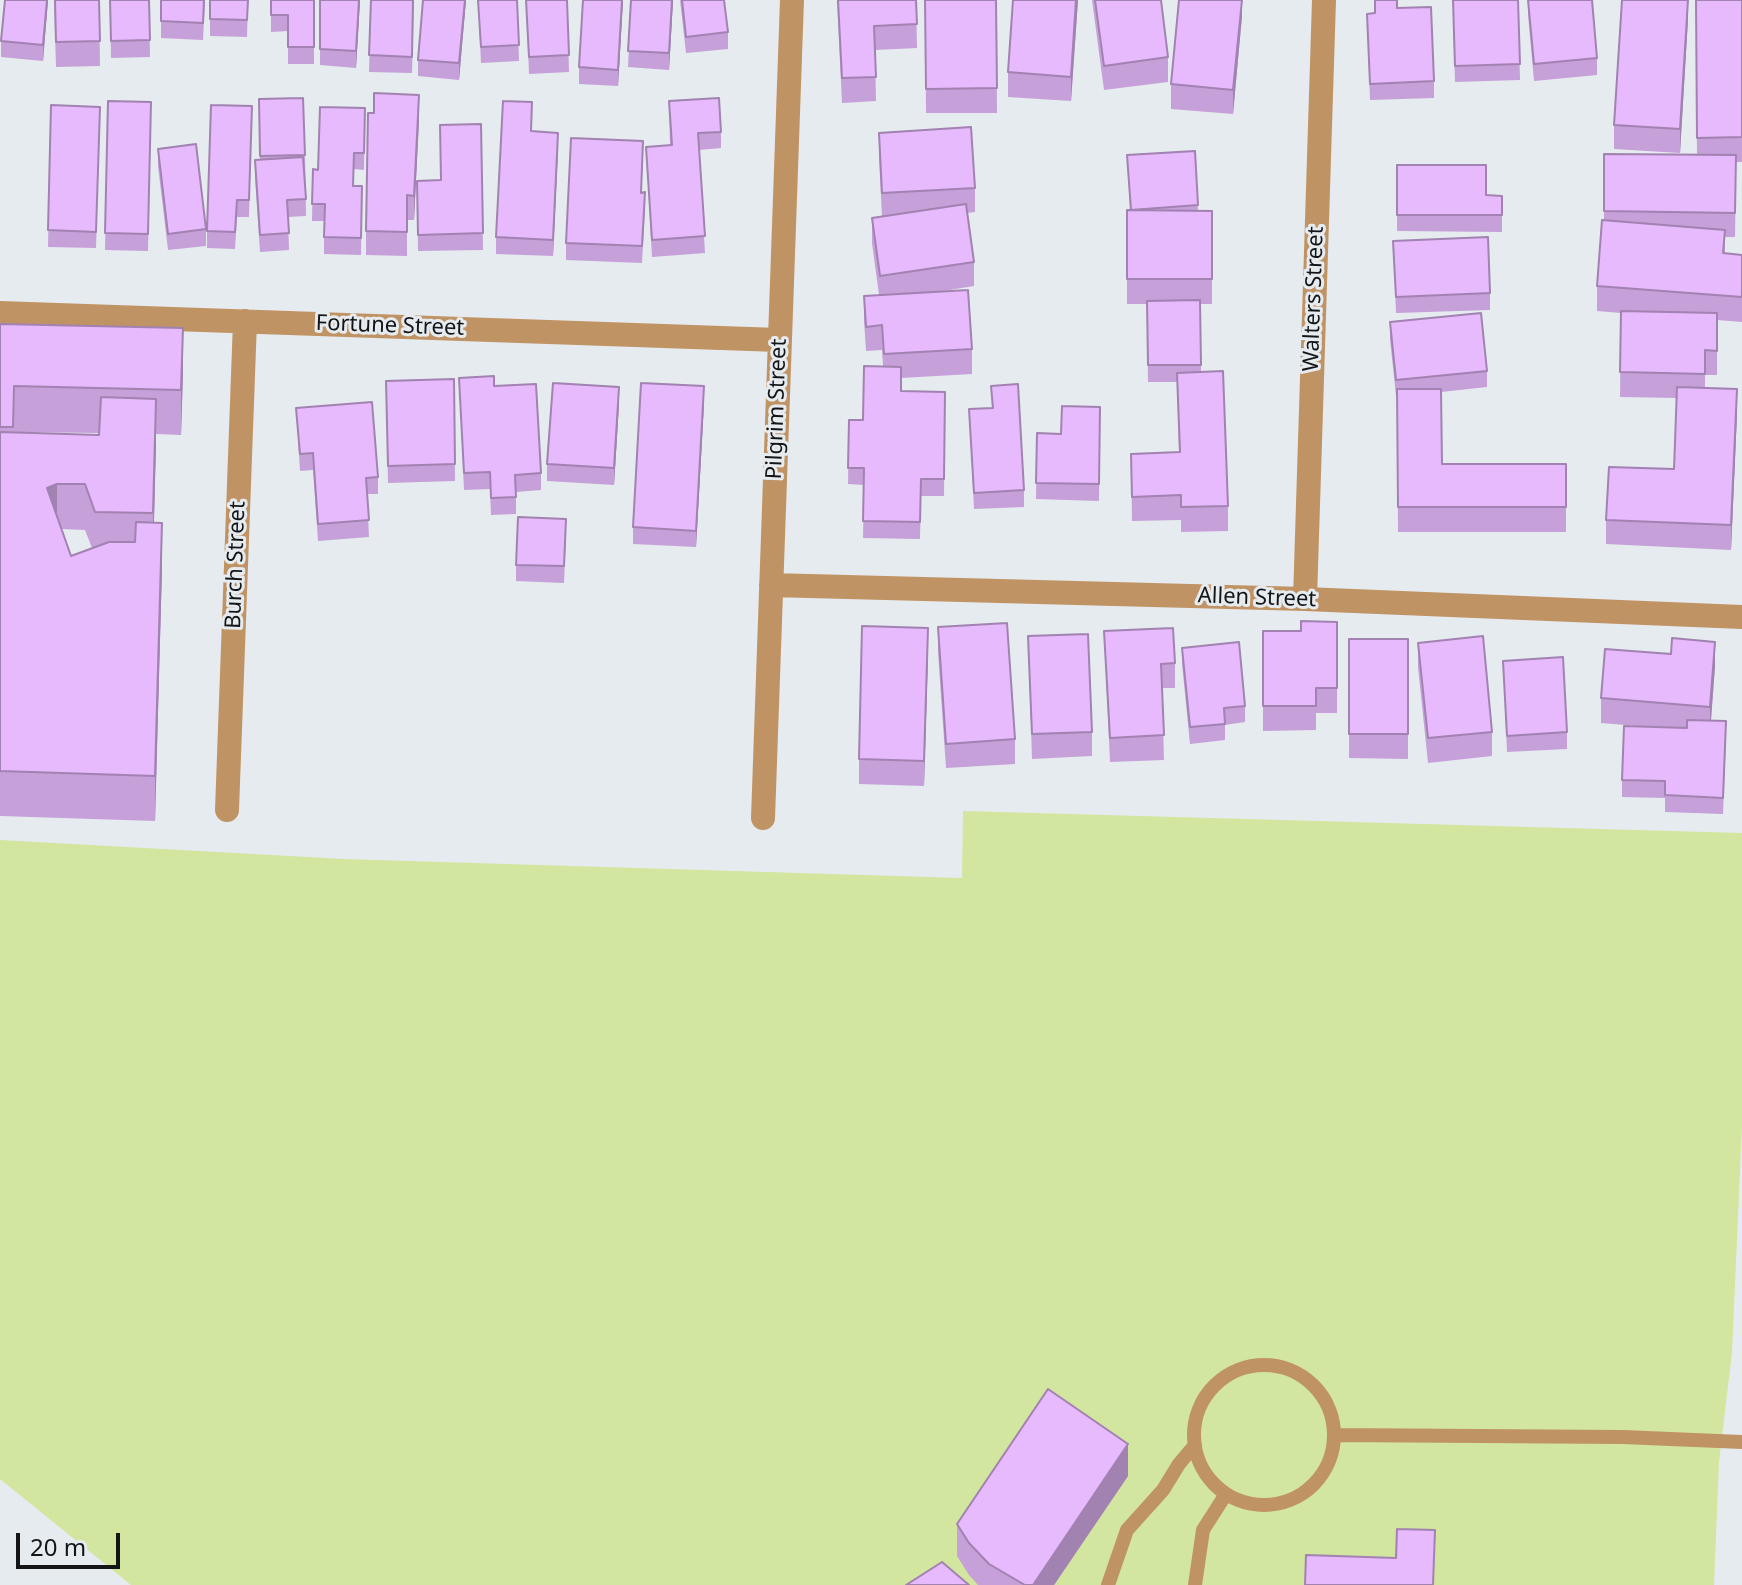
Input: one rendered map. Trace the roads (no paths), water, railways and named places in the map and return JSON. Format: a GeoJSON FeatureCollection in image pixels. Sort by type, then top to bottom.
{"type":"FeatureCollection","features":[{"type":"Feature","properties":{"kind":"street","name":"Pilgrim Street"},"geometry":{"type":"LineString","coordinates":[[763,818],[792,0]]}},
{"type":"Feature","properties":{"kind":"street","name":"Walters Street"},"geometry":{"type":"LineString","coordinates":[[1305,599],[1324,0]]}},
{"type":"Feature","properties":{"kind":"street","name":"Fortune Street"},"geometry":{"type":"LineString","coordinates":[[0,313],[779,340]]}},
{"type":"Feature","properties":{"kind":"street","name":"Burch Street"},"geometry":{"type":"LineString","coordinates":[[227,810],[245,321]]}},
{"type":"Feature","properties":{"kind":"street","name":"Allen Street"},"geometry":{"type":"LineString","coordinates":[[771,585],[1305,599],[1742,617]]}},
{"type":"Feature","properties":{"kind":"lane"},"geometry":{"type":"LineString","coordinates":[[1251,1366],[1277,1366],[1302,1375],[1315,1387],[1332,1417],[1333,1451],[1318,1481],[1290,1501],[1274,1505],[1257,1505],[1226,1494],[1205,1473],[1195,1445],[1194,1427],[1207,1394],[1219,1381],[1251,1366]]}},
{"type":"Feature","properties":{"kind":"lane"},"geometry":{"type":"LineString","coordinates":[[1334,1435],[1623,1437],[1742,1442]]}},
{"type":"Feature","properties":{"kind":"lane"},"geometry":{"type":"LineString","coordinates":[[1108,1585],[1127,1530],[1163,1490],[1195,1445]]}},
{"type":"Feature","properties":{"kind":"lane"},"geometry":{"type":"LineString","coordinates":[[1195,1585],[1203,1530],[1226,1494]]}}]}
